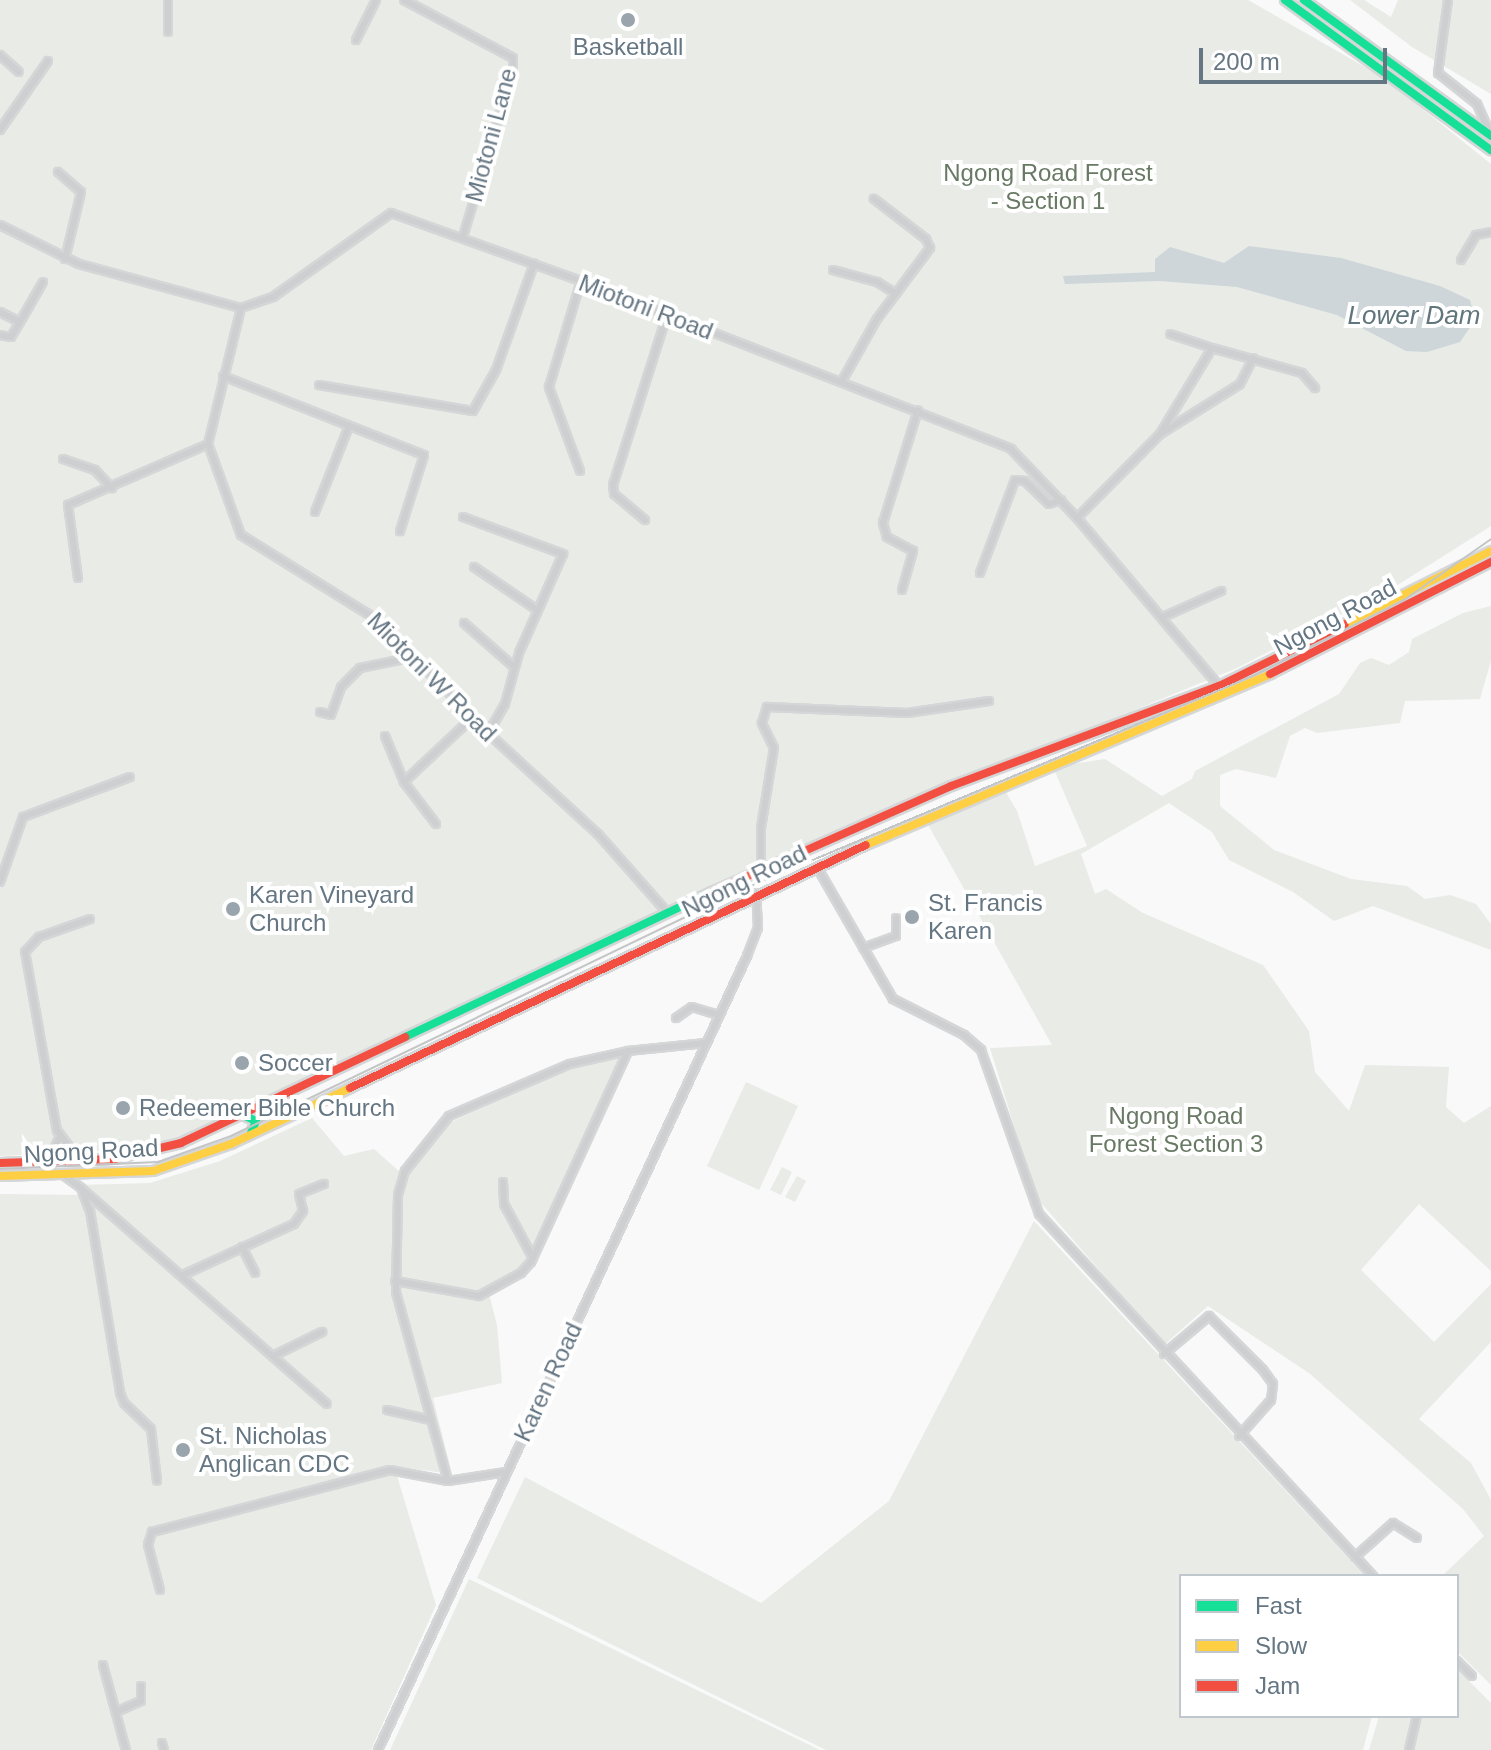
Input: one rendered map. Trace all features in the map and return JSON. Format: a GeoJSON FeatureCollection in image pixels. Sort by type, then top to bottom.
{"type":"FeatureCollection","features":[{"type":"Feature","properties":{"kind":"main road"},"geometry":{"type":"LineString","coordinates":[[1285,0],[1491,150]]}},
{"type":"Feature","properties":{"kind":"main road"},"geometry":{"type":"LineString","coordinates":[[1304,0],[1491,135]]}},
{"type":"Feature","properties":{"kind":"main road","name":"Ngong Road"},"geometry":{"type":"LineString","coordinates":[[0,1163],[80,1161],[155,1153],[238,1117],[667,912],[907,807],[1219,686],[1491,551]]}},
{"type":"Feature","properties":{"kind":"main road","name":"Ngong Road"},"geometry":{"type":"LineString","coordinates":[[0,1176],[153,1171],[250,1134],[666,941],[756,893],[917,821],[1232,693],[1491,562]]}},
{"type":"Feature","properties":{"kind":"main road"},"geometry":{"type":"LineString","coordinates":[[907,807],[916,811],[917,821]]}},
{"type":"Feature","properties":{"kind":"main road"},"geometry":{"type":"LineString","coordinates":[[282,1096],[281,1109],[295,1113]]}},
{"type":"Feature","properties":{"kind":"main road"},"geometry":{"type":"LineString","coordinates":[[238,1117],[247,1114],[256,1121],[250,1134]]}},
{"type":"Feature","properties":{"kind":"street"},"geometry":{"type":"LineString","coordinates":[[168,0],[168,32]]}},
{"type":"Feature","properties":{"kind":"street"},"geometry":{"type":"LineString","coordinates":[[356,40],[376,0]]}},
{"type":"Feature","properties":{"kind":"street","name":"Miotoni Lane"},"geometry":{"type":"LineString","coordinates":[[404,0],[513,58],[463,237]]}},
{"type":"Feature","properties":{"kind":"street"},"geometry":{"type":"LineString","coordinates":[[1448,0],[1438,73],[1482,109],[1491,135]]}},
{"type":"Feature","properties":{"kind":"street"},"geometry":{"type":"LineString","coordinates":[[0,55],[19,72]]}},
{"type":"Feature","properties":{"kind":"street"},"geometry":{"type":"LineString","coordinates":[[0,130],[48,61]]}},
{"type":"Feature","properties":{"kind":"street"},"geometry":{"type":"LineString","coordinates":[[58,172],[81,192],[65,259]]}},
{"type":"Feature","properties":{"kind":"street"},"geometry":{"type":"LineString","coordinates":[[842,381],[930,243],[874,199]]}},
{"type":"Feature","properties":{"kind":"street","name":"Miotoni Road"},"geometry":{"type":"LineString","coordinates":[[241,308],[273,297],[391,213],[581,281],[918,410],[1011,449],[1077,518],[1219,686]]}},
{"type":"Feature","properties":{"kind":"street"},"geometry":{"type":"LineString","coordinates":[[0,225],[65,259],[241,308],[208,444],[66,507],[76,540],[78,578]]}},
{"type":"Feature","properties":{"kind":"street"},"geometry":{"type":"LineString","coordinates":[[1461,260],[1476,235],[1491,232]]}},
{"type":"Feature","properties":{"kind":"street"},"geometry":{"type":"LineString","coordinates":[[319,385],[473,411],[496,370],[534,264]]}},
{"type":"Feature","properties":{"kind":"street"},"geometry":{"type":"LineString","coordinates":[[833,270],[877,282],[896,294]]}},
{"type":"Feature","properties":{"kind":"street"},"geometry":{"type":"LineString","coordinates":[[580,471],[549,387],[581,281]]}},
{"type":"Feature","properties":{"kind":"street"},"geometry":{"type":"LineString","coordinates":[[0,335],[11,337],[43,282]]}},
{"type":"Feature","properties":{"kind":"street"},"geometry":{"type":"LineString","coordinates":[[0,312],[20,322]]}},
{"type":"Feature","properties":{"kind":"street"},"geometry":{"type":"LineString","coordinates":[[645,520],[614,494],[613,485],[667,315]]}},
{"type":"Feature","properties":{"kind":"street"},"geometry":{"type":"LineString","coordinates":[[1170,334],[1302,373],[1315,388]]}},
{"type":"Feature","properties":{"kind":"street"},"geometry":{"type":"LineString","coordinates":[[1160,434],[1212,348]]}},
{"type":"Feature","properties":{"kind":"street"},"geometry":{"type":"LineString","coordinates":[[1077,518],[1160,434],[1240,384],[1253,358]]}},
{"type":"Feature","properties":{"kind":"street"},"geometry":{"type":"LineString","coordinates":[[223,376],[424,455],[400,531]]}},
{"type":"Feature","properties":{"kind":"street"},"geometry":{"type":"LineString","coordinates":[[902,590],[913,551],[887,537],[883,523],[918,410]]}},
{"type":"Feature","properties":{"kind":"street"},"geometry":{"type":"LineString","coordinates":[[315,512],[349,426]]}},
{"type":"Feature","properties":{"kind":"street","name":"Miotoni W Road"},"geometry":{"type":"LineString","coordinates":[[208,444],[241,535],[369,613],[472,718],[598,834],[667,912]]}},
{"type":"Feature","properties":{"kind":"street"},"geometry":{"type":"LineString","coordinates":[[63,459],[95,470],[112,488]]}},
{"type":"Feature","properties":{"kind":"street"},"geometry":{"type":"LineString","coordinates":[[980,573],[1015,480],[1025,481],[1049,504],[1061,500]]}},
{"type":"Feature","properties":{"kind":"street"},"geometry":{"type":"LineString","coordinates":[[463,517],[563,554],[514,667],[505,704],[488,733]]}},
{"type":"Feature","properties":{"kind":"street"},"geometry":{"type":"LineString","coordinates":[[474,567],[537,610]]}},
{"type":"Feature","properties":{"kind":"street"},"geometry":{"type":"LineString","coordinates":[[1163,617],[1221,591]]}},
{"type":"Feature","properties":{"kind":"street"},"geometry":{"type":"LineString","coordinates":[[464,623],[514,667]]}},
{"type":"Feature","properties":{"kind":"street"},"geometry":{"type":"LineString","coordinates":[[320,712],[331,715],[341,687],[360,668],[414,657]]}},
{"type":"Feature","properties":{"kind":"street"},"geometry":{"type":"LineString","coordinates":[[761,871],[761,828],[774,748],[762,723],[767,707],[907,713],[989,701]]}},
{"type":"Feature","properties":{"kind":"street"},"geometry":{"type":"LineString","coordinates":[[404,782],[472,718]]}},
{"type":"Feature","properties":{"kind":"street"},"geometry":{"type":"LineString","coordinates":[[385,736],[404,782],[436,824]]}},
{"type":"Feature","properties":{"kind":"street"},"geometry":{"type":"LineString","coordinates":[[0,882],[23,817],[130,777]]}},
{"type":"Feature","properties":{"kind":"street"},"geometry":{"type":"LineString","coordinates":[[817,867],[893,999],[975,1042],[1034,1207],[1239,1436],[1371,1574]]}},
{"type":"Feature","properties":{"kind":"street","name":"Karen Road"},"geometry":{"type":"LineString","coordinates":[[378,1750],[758,928],[756,893]]}},
{"type":"Feature","properties":{"kind":"street"},"geometry":{"type":"LineString","coordinates":[[863,948],[896,936],[896,918]]}},
{"type":"Feature","properties":{"kind":"street"},"geometry":{"type":"LineString","coordinates":[[80,1161],[59,1138],[25,952],[39,937],[90,919]]}},
{"type":"Feature","properties":{"kind":"street"},"geometry":{"type":"LineString","coordinates":[[676,1018],[689,1008],[719,1015]]}},
{"type":"Feature","properties":{"kind":"street"},"geometry":{"type":"LineString","coordinates":[[448,1481],[395,1281],[400,1185],[411,1159],[441,1122],[570,1064],[628,1051],[706,1043]]}},
{"type":"Feature","properties":{"kind":"street"},"geometry":{"type":"LineString","coordinates":[[395,1281],[484,1296],[521,1273],[533,1258],[628,1051]]}},
{"type":"Feature","properties":{"kind":"street"},"geometry":{"type":"LineString","coordinates":[[48,1161],[59,1138]]}},
{"type":"Feature","properties":{"kind":"street"},"geometry":{"type":"LineString","coordinates":[[62,1174],[183,1275],[327,1404]]}},
{"type":"Feature","properties":{"kind":"street"},"geometry":{"type":"LineString","coordinates":[[503,1182],[504,1204],[533,1258]]}},
{"type":"Feature","properties":{"kind":"street"},"geometry":{"type":"LineString","coordinates":[[183,1275],[294,1224],[303,1211],[299,1194],[324,1184]]}},
{"type":"Feature","properties":{"kind":"street"},"geometry":{"type":"LineString","coordinates":[[81,1188],[120,1393],[124,1403],[151,1429],[157,1481]]}},
{"type":"Feature","properties":{"kind":"street"},"geometry":{"type":"LineString","coordinates":[[242,1247],[255,1273]]}},
{"type":"Feature","properties":{"kind":"street"},"geometry":{"type":"LineString","coordinates":[[1164,1354],[1209,1316],[1263,1370],[1273,1384],[1271,1400],[1239,1436]]}},
{"type":"Feature","properties":{"kind":"street"},"geometry":{"type":"LineString","coordinates":[[273,1356],[322,1332]]}},
{"type":"Feature","properties":{"kind":"street"},"geometry":{"type":"LineString","coordinates":[[387,1410],[431,1420]]}},
{"type":"Feature","properties":{"kind":"street"},"geometry":{"type":"LineString","coordinates":[[160,1590],[148,1545],[152,1532],[390,1470],[448,1481],[506,1472]]}},
{"type":"Feature","properties":{"kind":"street"},"geometry":{"type":"LineString","coordinates":[[1355,1557],[1393,1523],[1417,1538]]}},
{"type":"Feature","properties":{"kind":"street"},"geometry":{"type":"LineString","coordinates":[[1459,1663],[1472,1676]]}},
{"type":"Feature","properties":{"kind":"street"},"geometry":{"type":"LineString","coordinates":[[103,1665],[126,1750]]}},
{"type":"Feature","properties":{"kind":"street"},"geometry":{"type":"LineString","coordinates":[[116,1712],[141,1701],[141,1686]]}},
{"type":"Feature","properties":{"kind":"street"},"geometry":{"type":"LineString","coordinates":[[1409,1750],[1417,1718]]}},
{"type":"Feature","properties":{"kind":"green space","name":"Ngong Road Forest - Section 1"},"geometry":{"type":"Polygon","coordinates":[[[0,0],[1248,0],[1384,78],[1491,164],[1491,526],[1396,586],[1237,668],[732,876],[195,1131],[154,1148],[0,1156],[0,0]]]}},
{"type":"Feature","properties":{"kind":"green space"},"geometry":{"type":"Polygon","coordinates":[[[1350,0],[1364,0],[1391,17],[1398,0],[1491,0],[1491,94],[1412,47],[1350,0]]]}},
{"type":"Feature","properties":{"kind":"green space","name":"Ngong Road Forest Section 3"},"geometry":{"type":"Polygon","coordinates":[[[1491,606],[1491,661],[1480,699],[1405,701],[1400,723],[1317,733],[1305,728],[1290,736],[1276,778],[1236,769],[1220,775],[1220,806],[1274,850],[1351,879],[1407,886],[1425,899],[1450,895],[1476,904],[1491,924],[1491,950],[1373,906],[1334,921],[1293,892],[1229,860],[1212,832],[1169,803],[1081,854],[1095,894],[1106,889],[1143,913],[1263,965],[1309,1031],[1315,1072],[1349,1111],[1365,1065],[1449,1067],[1446,1107],[1464,1123],[1491,1106],[1491,1271],[1419,1204],[1361,1270],[1434,1342],[1491,1284],[1491,1342],[1419,1419],[1471,1463],[1491,1500],[1491,1685],[1459,1653],[1459,1574],[1444,1574],[1484,1536],[1463,1509],[1309,1373],[1208,1306],[1164,1345],[1036,1197],[990,1048],[1052,1045],[927,823],[1004,789],[1017,811],[1035,866],[1087,846],[1053,767],[1105,759],[1162,796],[1192,779],[1195,771],[1339,694],[1360,663],[1371,658],[1389,665],[1409,652],[1412,639],[1463,613],[1491,606]]]}},
{"type":"Feature","properties":{"kind":"green space"},"geometry":{"type":"Polygon","coordinates":[[[622,1056],[525,1265],[488,1290],[497,1325],[502,1383],[433,1398],[452,1474],[394,1466],[436,1605],[371,1750],[0,1750],[0,1194],[81,1195],[113,1352],[119,1351],[81,1185],[150,1183],[220,1161],[312,1118],[344,1156],[374,1149],[400,1172],[451,1122],[575,1067],[622,1056]]]}},
{"type":"Feature","properties":{"kind":"green space"},"geometry":{"type":"Polygon","coordinates":[[[746,1082],[798,1106],[759,1190],[707,1166],[746,1082]]]}},
{"type":"Feature","properties":{"kind":"green space"},"geometry":{"type":"Polygon","coordinates":[[[782,1167],[792,1172],[781,1195],[770,1190],[782,1167]]]}},
{"type":"Feature","properties":{"kind":"green space"},"geometry":{"type":"Polygon","coordinates":[[[797,1176],[806,1181],[795,1202],[785,1197],[797,1176]]]}},
{"type":"Feature","properties":{"kind":"green space"},"geometry":{"type":"Polygon","coordinates":[[[1034,1221],[1363,1574],[1179,1574],[1179,1718],[1371,1718],[1363,1750],[826,1750],[477,1578],[525,1477],[761,1603],[889,1501],[1034,1221]]]}},
{"type":"Feature","properties":{"kind":"green space"},"geometry":{"type":"Polygon","coordinates":[[[469,1579],[820,1750],[390,1750],[469,1579]]]}},
{"type":"Feature","properties":{"kind":"green space"},"geometry":{"type":"Polygon","coordinates":[[[1459,1671],[1491,1703],[1491,1750],[1369,1750],[1378,1718],[1459,1718],[1459,1671]]]}},
{"type":"Feature","properties":{"kind":"water","name":"Lower Dam"},"geometry":{"type":"Polygon","coordinates":[[[1249,246],[1341,258],[1440,286],[1470,300],[1475,320],[1460,342],[1427,352],[1406,351],[1337,315],[1237,287],[1160,281],[1065,284],[1063,276],[1155,272],[1155,259],[1170,247],[1224,263],[1249,246]]]}},
{"type":"Feature","properties":{"kind":"tram line"},"geometry":{"type":"LineString","coordinates":[[0,1169],[158,1162],[231,1136],[748,887],[1255,675],[1404,600],[1491,539]]}},
{"type":"Feature","properties":{"kind":"traffic: fast"},"geometry":{"type":"LineString","coordinates":[[1285,0],[1491,150]]}},
{"type":"Feature","properties":{"kind":"traffic: fast"},"geometry":{"type":"LineString","coordinates":[[1304,0],[1491,136]]}},
{"type":"Feature","properties":{"kind":"traffic: fast"},"geometry":{"type":"LineString","coordinates":[[405,1037],[712,892]]}},
{"type":"Feature","properties":{"kind":"traffic: fast"},"geometry":{"type":"LineString","coordinates":[[243,1115],[256,1121],[251,1133]]}},
{"type":"Feature","properties":{"kind":"traffic: slow"},"geometry":{"type":"LineString","coordinates":[[1345,624],[1491,551]]}},
{"type":"Feature","properties":{"kind":"traffic: slow"},"geometry":{"type":"LineString","coordinates":[[866,845],[1270,674]]}},
{"type":"Feature","properties":{"kind":"traffic: slow"},"geometry":{"type":"LineString","coordinates":[[0,1176],[153,1171],[231,1144],[350,1088]]}},
{"type":"Feature","properties":{"kind":"traffic: slow"},"geometry":{"type":"LineString","coordinates":[[282,1096],[281,1109],[294,1113]]}},
{"type":"Feature","properties":{"kind":"traffic: jam"},"geometry":{"type":"LineString","coordinates":[[1270,674],[1491,562]]}},
{"type":"Feature","properties":{"kind":"traffic: jam"},"geometry":{"type":"LineString","coordinates":[[712,892],[951,786],[1219,686],[1345,624]]}},
{"type":"Feature","properties":{"kind":"traffic: jam"},"geometry":{"type":"LineString","coordinates":[[350,1088],[866,845]]}},
{"type":"Feature","properties":{"kind":"traffic: jam"},"geometry":{"type":"LineString","coordinates":[[0,1163],[114,1159],[181,1143],[405,1037]]}},
{"type":"Feature","properties":{"kind":"place","name":"Basketball"},"geometry":{"type":"Point","coordinates":[628,20]}},
{"type":"Feature","properties":{"kind":"place","name":"Karen Vineyard Church"},"geometry":{"type":"Point","coordinates":[233,909]}},
{"type":"Feature","properties":{"kind":"place","name":"St. Francis Karen"},"geometry":{"type":"Point","coordinates":[912,917]}},
{"type":"Feature","properties":{"kind":"place","name":"Soccer"},"geometry":{"type":"Point","coordinates":[242,1063]}},
{"type":"Feature","properties":{"kind":"place","name":"Redeemer Bible Church"},"geometry":{"type":"Point","coordinates":[123,1108]}},
{"type":"Feature","properties":{"kind":"place","name":"St. Nicholas Anglican CDC"},"geometry":{"type":"Point","coordinates":[183,1450]}}]}
